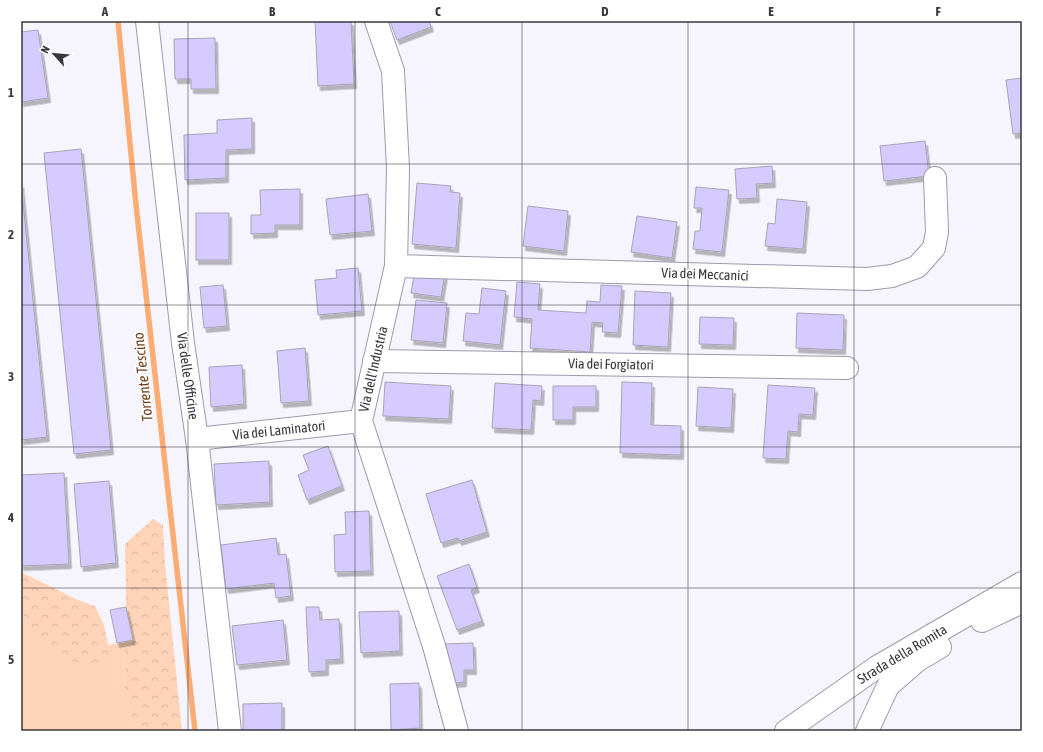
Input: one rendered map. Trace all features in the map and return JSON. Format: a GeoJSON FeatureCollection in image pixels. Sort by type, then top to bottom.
{"type":"FeatureCollection","features":[{"type":"Feature","properties":{"kind":"street","name":"Via delle Officine"},"geometry":{"type":"LineString","coordinates":[[147,21],[183,343],[197,439],[230,731]]}},
{"type":"Feature","properties":{"kind":"street","name":"Via dell'Industria"},"geometry":{"type":"LineString","coordinates":[[376,21],[393,71],[398,168],[396,266],[361,421],[434,646],[457,731]]}},
{"type":"Feature","properties":{"kind":"street","name":"Via dei Meccanici"},"geometry":{"type":"LineString","coordinates":[[396,266],[867,279],[892,276],[917,266],[934,248],[937,232],[936,178]]}},
{"type":"Feature","properties":{"kind":"street","name":"Via dei Forgiatori"},"geometry":{"type":"LineString","coordinates":[[374,361],[847,368]]}},
{"type":"Feature","properties":{"kind":"street","name":"Via dei Laminatori"},"geometry":{"type":"LineString","coordinates":[[197,439],[361,421]]}},
{"type":"Feature","properties":{"kind":"street","name":"Strada della Romita"},"geometry":{"type":"LineString","coordinates":[[786,731],[877,667],[1022,583]]}},
{"type":"Feature","properties":{"kind":"street"},"geometry":{"type":"LineString","coordinates":[[867,731],[888,686],[918,660],[982,621],[1022,602]]}},
{"type":"Feature","properties":{"kind":"green space"},"geometry":{"type":"Polygon","coordinates":[[[153,519],[163,525],[165,563],[182,731],[139,731],[124,697],[126,593],[125,544],[153,519]]]}},
{"type":"Feature","properties":{"kind":"green space"},"geometry":{"type":"Polygon","coordinates":[[[21,572],[78,600],[95,606],[104,625],[112,662],[98,667],[76,664],[31,630],[21,611],[21,572]]]}},
{"type":"Feature","properties":{"kind":"green space"},"geometry":{"type":"Polygon","coordinates":[[[21,611],[31,630],[111,662],[108,645],[125,642],[124,697],[139,731],[21,731],[21,611]]]}},
{"type":"Feature","properties":{"kind":"building"},"geometry":{"type":"Polygon","coordinates":[[[315,21],[351,21],[354,84],[318,86],[315,21]]]}},
{"type":"Feature","properties":{"kind":"building"},"geometry":{"type":"Polygon","coordinates":[[[390,21],[429,21],[431,27],[397,40],[390,21]]]}},
{"type":"Feature","properties":{"kind":"building"},"geometry":{"type":"Polygon","coordinates":[[[38,30],[48,98],[21,102],[21,32],[38,30]]]}},
{"type":"Feature","properties":{"kind":"building"},"geometry":{"type":"Polygon","coordinates":[[[215,38],[216,89],[191,89],[191,79],[175,79],[174,39],[215,38]]]}},
{"type":"Feature","properties":{"kind":"building"},"geometry":{"type":"Polygon","coordinates":[[[1022,78],[1022,133],[1013,134],[1006,80],[1022,78]]]}},
{"type":"Feature","properties":{"kind":"building"},"geometry":{"type":"Polygon","coordinates":[[[252,118],[252,149],[226,150],[226,178],[185,180],[184,135],[217,133],[217,120],[252,118]]]}},
{"type":"Feature","properties":{"kind":"building"},"geometry":{"type":"Polygon","coordinates":[[[925,141],[929,176],[884,181],[880,146],[925,141]]]}},
{"type":"Feature","properties":{"kind":"building"},"geometry":{"type":"Polygon","coordinates":[[[81,149],[111,450],[74,454],[44,153],[81,149]]]}},
{"type":"Feature","properties":{"kind":"building"},"geometry":{"type":"Polygon","coordinates":[[[772,166],[773,183],[756,184],[757,198],[737,199],[735,169],[772,166]]]}},
{"type":"Feature","properties":{"kind":"building"},"geometry":{"type":"Polygon","coordinates":[[[21,183],[47,437],[21,440],[21,183]]]}},
{"type":"Feature","properties":{"kind":"building"},"geometry":{"type":"Polygon","coordinates":[[[417,183],[451,186],[450,192],[460,193],[456,248],[412,244],[417,183]]]}},
{"type":"Feature","properties":{"kind":"building"},"geometry":{"type":"Polygon","coordinates":[[[696,187],[729,190],[722,252],[693,249],[695,231],[700,231],[702,208],[694,208],[696,187]]]}},
{"type":"Feature","properties":{"kind":"building"},"geometry":{"type":"Polygon","coordinates":[[[300,189],[300,225],[275,225],[275,233],[251,234],[251,215],[261,215],[260,190],[300,189]]]}},
{"type":"Feature","properties":{"kind":"building"},"geometry":{"type":"Polygon","coordinates":[[[368,194],[372,231],[330,235],[326,199],[368,194]]]}},
{"type":"Feature","properties":{"kind":"building"},"geometry":{"type":"Polygon","coordinates":[[[777,199],[807,202],[803,249],[765,246],[768,223],[775,224],[777,199]]]}},
{"type":"Feature","properties":{"kind":"building"},"geometry":{"type":"Polygon","coordinates":[[[528,206],[568,211],[564,251],[523,246],[528,206]]]}},
{"type":"Feature","properties":{"kind":"building"},"geometry":{"type":"Polygon","coordinates":[[[196,213],[229,213],[229,260],[196,260],[196,213]]]}},
{"type":"Feature","properties":{"kind":"building"},"geometry":{"type":"Polygon","coordinates":[[[637,216],[677,222],[672,258],[631,252],[637,216]]]}},
{"type":"Feature","properties":{"kind":"building"},"geometry":{"type":"Polygon","coordinates":[[[358,268],[362,311],[318,315],[315,280],[337,278],[336,270],[358,268]]]}},
{"type":"Feature","properties":{"kind":"building"},"geometry":{"type":"Polygon","coordinates":[[[415,270],[445,274],[441,297],[411,293],[415,270]]]}},
{"type":"Feature","properties":{"kind":"building"},"geometry":{"type":"Polygon","coordinates":[[[517,282],[540,284],[538,310],[586,313],[587,301],[600,302],[601,285],[622,286],[618,333],[602,332],[603,323],[592,322],[590,352],[530,348],[532,319],[514,317],[517,282]]]}},
{"type":"Feature","properties":{"kind":"building"},"geometry":{"type":"Polygon","coordinates":[[[223,285],[227,326],[204,328],[200,287],[223,285]]]}},
{"type":"Feature","properties":{"kind":"building"},"geometry":{"type":"Polygon","coordinates":[[[482,288],[506,291],[500,345],[463,341],[466,313],[479,314],[482,288]]]}},
{"type":"Feature","properties":{"kind":"building"},"geometry":{"type":"Polygon","coordinates":[[[635,291],[671,293],[668,347],[633,345],[635,291]]]}},
{"type":"Feature","properties":{"kind":"building"},"geometry":{"type":"Polygon","coordinates":[[[416,300],[447,303],[443,343],[411,340],[416,300]]]}},
{"type":"Feature","properties":{"kind":"building"},"geometry":{"type":"Polygon","coordinates":[[[797,313],[844,315],[843,350],[796,348],[797,313]]]}},
{"type":"Feature","properties":{"kind":"building"},"geometry":{"type":"Polygon","coordinates":[[[700,317],[734,318],[733,345],[699,344],[700,317]]]}},
{"type":"Feature","properties":{"kind":"building"},"geometry":{"type":"Polygon","coordinates":[[[305,348],[309,401],[281,403],[277,351],[305,348]]]}},
{"type":"Feature","properties":{"kind":"building"},"geometry":{"type":"Polygon","coordinates":[[[242,365],[244,404],[211,407],[209,367],[242,365]]]}},
{"type":"Feature","properties":{"kind":"building"},"geometry":{"type":"Polygon","coordinates":[[[385,382],[451,386],[449,419],[383,416],[385,382]]]}},
{"type":"Feature","properties":{"kind":"building"},"geometry":{"type":"Polygon","coordinates":[[[622,382],[652,383],[651,425],[681,426],[681,455],[620,453],[622,382]]]}},
{"type":"Feature","properties":{"kind":"building"},"geometry":{"type":"Polygon","coordinates":[[[495,383],[542,386],[541,401],[533,400],[531,430],[492,428],[495,383]]]}},
{"type":"Feature","properties":{"kind":"building"},"geometry":{"type":"Polygon","coordinates":[[[768,385],[815,388],[813,415],[799,414],[798,432],[788,431],[786,459],[763,458],[768,385]]]}},
{"type":"Feature","properties":{"kind":"building"},"geometry":{"type":"Polygon","coordinates":[[[553,386],[596,386],[596,407],[573,407],[573,420],[553,420],[553,386]]]}},
{"type":"Feature","properties":{"kind":"building"},"geometry":{"type":"Polygon","coordinates":[[[698,387],[733,389],[731,428],[696,426],[698,387]]]}},
{"type":"Feature","properties":{"kind":"building"},"geometry":{"type":"Polygon","coordinates":[[[328,446],[342,486],[307,500],[298,475],[309,470],[303,455],[328,446]]]}},
{"type":"Feature","properties":{"kind":"building"},"geometry":{"type":"Polygon","coordinates":[[[269,461],[270,502],[216,505],[214,464],[269,461]]]}},
{"type":"Feature","properties":{"kind":"building"},"geometry":{"type":"Polygon","coordinates":[[[64,473],[69,564],[21,566],[21,475],[64,473]]]}},
{"type":"Feature","properties":{"kind":"building"},"geometry":{"type":"Polygon","coordinates":[[[472,480],[487,532],[459,541],[458,538],[441,543],[426,494],[472,480]]]}},
{"type":"Feature","properties":{"kind":"building"},"geometry":{"type":"Polygon","coordinates":[[[109,481],[116,563],[81,567],[74,484],[109,481]]]}},
{"type":"Feature","properties":{"kind":"building"},"geometry":{"type":"Polygon","coordinates":[[[369,511],[371,571],[335,572],[334,535],[346,534],[345,512],[369,511]]]}},
{"type":"Feature","properties":{"kind":"building"},"geometry":{"type":"Polygon","coordinates":[[[276,538],[278,555],[286,554],[291,596],[276,598],[274,583],[226,589],[221,545],[276,538]]]}},
{"type":"Feature","properties":{"kind":"building"},"geometry":{"type":"Polygon","coordinates":[[[469,564],[477,588],[471,590],[482,621],[457,630],[437,576],[469,564]]]}},
{"type":"Feature","properties":{"kind":"building"},"geometry":{"type":"Polygon","coordinates":[[[126,607],[133,640],[117,643],[110,610],[126,607]]]}},
{"type":"Feature","properties":{"kind":"building"},"geometry":{"type":"Polygon","coordinates":[[[306,607],[319,607],[320,620],[339,619],[341,659],[326,660],[326,671],[309,672],[306,607]]]}},
{"type":"Feature","properties":{"kind":"building"},"geometry":{"type":"Polygon","coordinates":[[[399,611],[400,651],[361,653],[359,612],[399,611]]]}},
{"type":"Feature","properties":{"kind":"building"},"geometry":{"type":"Polygon","coordinates":[[[283,620],[287,660],[237,665],[232,626],[283,620]]]}},
{"type":"Feature","properties":{"kind":"building"},"geometry":{"type":"Polygon","coordinates":[[[473,643],[474,670],[464,670],[464,682],[449,684],[443,644],[473,643]]]}},
{"type":"Feature","properties":{"kind":"building"},"geometry":{"type":"Polygon","coordinates":[[[419,683],[420,728],[391,730],[390,684],[419,683]]]}},
{"type":"Feature","properties":{"kind":"building"},"geometry":{"type":"Polygon","coordinates":[[[282,703],[282,731],[243,731],[243,704],[282,703]]]}},
{"type":"Feature","properties":{"kind":"waterway","name":"Torrente Tescino"},"geometry":{"type":"LineString","coordinates":[[118,21],[136,205],[195,731]]}}]}
